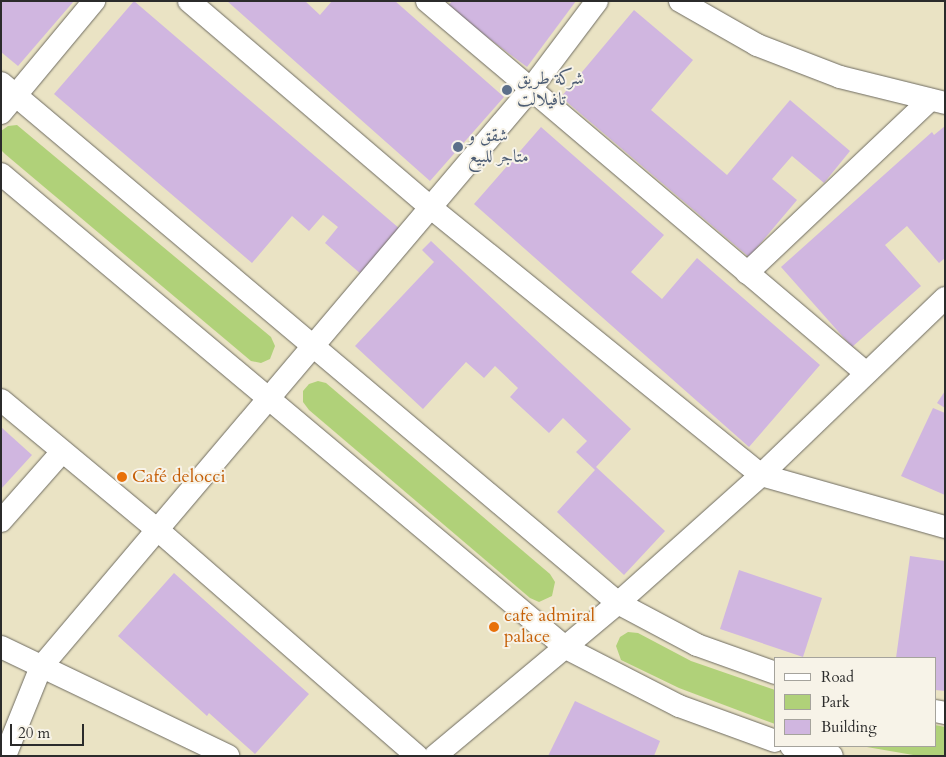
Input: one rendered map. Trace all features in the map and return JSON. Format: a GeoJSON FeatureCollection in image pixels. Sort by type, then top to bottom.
{"type":"FeatureCollection","features":[{"type":"Feature","properties":{"kind":"street"},"geometry":{"type":"LineString","coordinates":[[1,113],[9,89],[94,1]]}},
{"type":"Feature","properties":{"kind":"street"},"geometry":{"type":"LineString","coordinates":[[189,1],[430,208],[761,475],[945,527]]}},
{"type":"Feature","properties":{"kind":"street"},"geometry":{"type":"LineString","coordinates":[[5,756],[41,667],[271,399],[530,90],[597,1]]}},
{"type":"Feature","properties":{"kind":"street"},"geometry":{"type":"LineString","coordinates":[[680,1],[757,46],[840,77],[937,102]]}},
{"type":"Feature","properties":{"kind":"street"},"geometry":{"type":"LineString","coordinates":[[435,4],[530,90],[866,373]]}},
{"type":"Feature","properties":{"kind":"street"},"geometry":{"type":"LineString","coordinates":[[9,89],[313,349],[618,603],[697,645],[774,673]]}},
{"type":"Feature","properties":{"kind":"street"},"geometry":{"type":"LineString","coordinates":[[747,273],[937,102]]}},
{"type":"Feature","properties":{"kind":"street"},"geometry":{"type":"LineString","coordinates":[[1,174],[566,648],[679,706],[774,741]]}},
{"type":"Feature","properties":{"kind":"street"},"geometry":{"type":"LineString","coordinates":[[435,756],[566,648],[761,475],[945,298]]}},
{"type":"Feature","properties":{"kind":"street"},"geometry":{"type":"LineString","coordinates":[[1,400],[61,452],[159,531],[417,756]]}},
{"type":"Feature","properties":{"kind":"street"},"geometry":{"type":"LineString","coordinates":[[1,521],[61,452]]}},
{"type":"Feature","properties":{"kind":"street"},"geometry":{"type":"LineString","coordinates":[[1,647],[228,756]]}},
{"type":"Feature","properties":{"kind":"street"},"geometry":{"type":"LineString","coordinates":[[795,747],[832,756]]}},
{"type":"Feature","properties":{"kind":"green space"},"geometry":{"type":"Polygon","coordinates":[[[17,125],[271,337],[275,346],[270,359],[261,363],[251,361],[5,154],[1,150],[1,131],[8,126],[17,125]]]}},
{"type":"Feature","properties":{"kind":"green space"},"geometry":{"type":"Polygon","coordinates":[[[318,381],[326,383],[550,574],[555,582],[552,596],[539,602],[530,598],[309,410],[303,402],[303,391],[309,384],[318,381]]]}},
{"type":"Feature","properties":{"kind":"green space"},"geometry":{"type":"Polygon","coordinates":[[[628,632],[638,633],[691,661],[774,690],[774,724],[679,688],[621,660],[616,646],[620,637],[628,632]]]}},
{"type":"Feature","properties":{"kind":"green space"},"geometry":{"type":"Polygon","coordinates":[[[936,725],[945,727],[945,756],[919,756],[867,747],[936,747],[936,725]]]}},
{"type":"Feature","properties":{"kind":"building"},"geometry":{"type":"Polygon","coordinates":[[[1,1],[74,1],[18,66],[1,52],[1,1]]]}},
{"type":"Feature","properties":{"kind":"building"},"geometry":{"type":"Polygon","coordinates":[[[134,1],[400,229],[361,274],[325,243],[338,227],[323,215],[309,231],[292,216],[252,263],[54,94],[134,1]]]}},
{"type":"Feature","properties":{"kind":"building"},"geometry":{"type":"Polygon","coordinates":[[[227,1],[305,1],[320,15],[332,1],[395,1],[504,97],[430,181],[227,1]]]}},
{"type":"Feature","properties":{"kind":"building"},"geometry":{"type":"Polygon","coordinates":[[[452,1],[576,1],[527,67],[447,7],[452,1]]]}},
{"type":"Feature","properties":{"kind":"building"},"geometry":{"type":"Polygon","coordinates":[[[634,10],[693,60],[651,110],[727,175],[790,100],[850,151],[824,183],[792,156],[772,179],[797,200],[749,257],[561,97],[634,10]]]}},
{"type":"Feature","properties":{"kind":"building"},"geometry":{"type":"Polygon","coordinates":[[[945,126],[945,258],[939,263],[907,226],[885,245],[921,286],[852,347],[781,267],[932,132],[934,135],[945,126]]]}},
{"type":"Feature","properties":{"kind":"building"},"geometry":{"type":"Polygon","coordinates":[[[541,127],[664,235],[631,272],[662,299],[697,258],[820,365],[749,447],[474,204],[541,127]]]}},
{"type":"Feature","properties":{"kind":"building"},"geometry":{"type":"Polygon","coordinates":[[[431,241],[631,429],[596,467],[665,531],[624,575],[557,512],[595,470],[576,452],[587,441],[563,418],[549,433],[510,397],[518,388],[495,366],[484,378],[466,362],[423,409],[355,346],[434,262],[422,250],[431,241]]]}},
{"type":"Feature","properties":{"kind":"building"},"geometry":{"type":"Polygon","coordinates":[[[945,391],[945,408],[937,403],[945,391]]]}},
{"type":"Feature","properties":{"kind":"building"},"geometry":{"type":"Polygon","coordinates":[[[933,408],[945,413],[945,495],[901,476],[933,408]]]}},
{"type":"Feature","properties":{"kind":"building"},"geometry":{"type":"Polygon","coordinates":[[[1,427],[32,455],[1,489],[1,427]]]}},
{"type":"Feature","properties":{"kind":"building"},"geometry":{"type":"Polygon","coordinates":[[[910,556],[945,561],[945,691],[936,690],[936,657],[896,657],[910,556]]]}},
{"type":"Feature","properties":{"kind":"building"},"geometry":{"type":"Polygon","coordinates":[[[739,570],[822,598],[803,657],[720,629],[739,570]]]}},
{"type":"Feature","properties":{"kind":"building"},"geometry":{"type":"Polygon","coordinates":[[[174,573],[309,694],[255,754],[209,713],[207,716],[118,636],[174,573]]]}},
{"type":"Feature","properties":{"kind":"building"},"geometry":{"type":"Polygon","coordinates":[[[575,701],[660,741],[654,756],[548,756],[575,701]]]}},
{"type":"Feature","properties":{"kind":"place","name":"شركة طريق تافيلالت"},"geometry":{"type":"Point","coordinates":[507,90]}},
{"type":"Feature","properties":{"kind":"place","name":"شقق و متاجر للبيع"},"geometry":{"type":"Point","coordinates":[458,147]}},
{"type":"Feature","properties":{"kind":"place","name":"Café delocci"},"geometry":{"type":"Point","coordinates":[122,477]}},
{"type":"Feature","properties":{"kind":"place","name":"cafe admiral palace"},"geometry":{"type":"Point","coordinates":[494,627]}}]}
